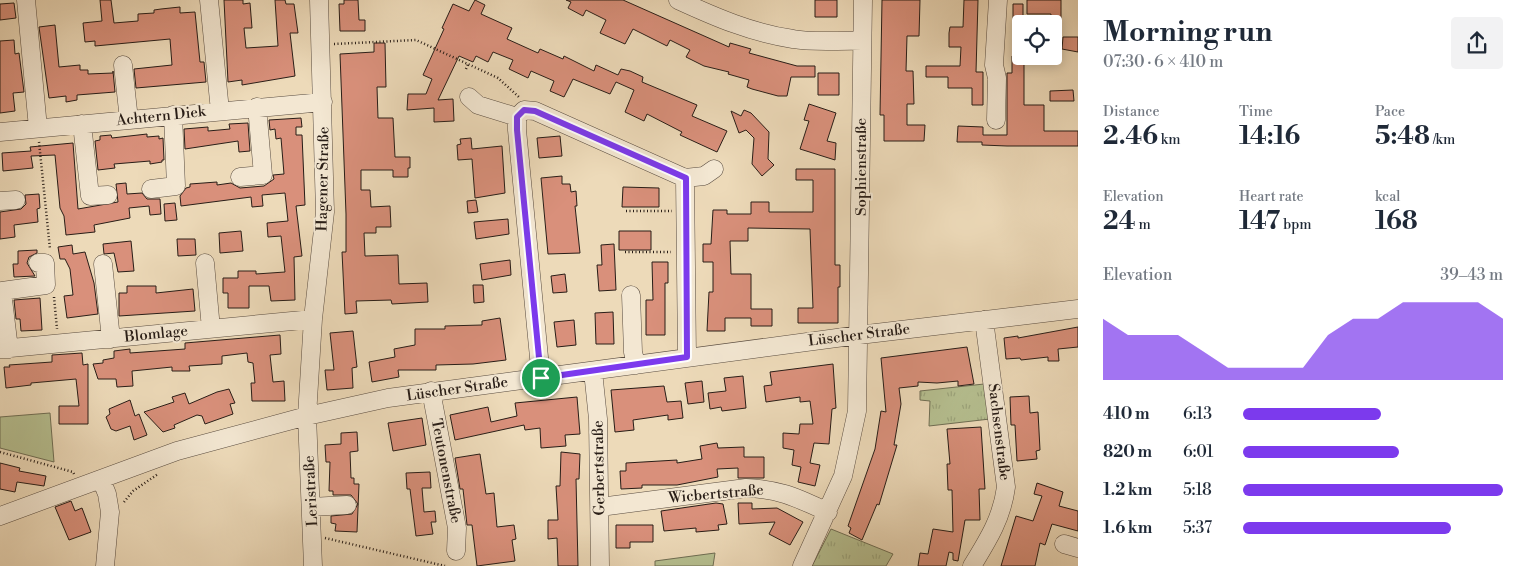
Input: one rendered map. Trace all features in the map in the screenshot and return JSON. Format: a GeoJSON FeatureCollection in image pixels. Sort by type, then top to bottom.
{"type":"FeatureCollection","features":[{"type":"Feature","properties":{"kind":"street"},"geometry":{"type":"LineString","coordinates":[[26,0],[38,128]]}},
{"type":"Feature","properties":{"kind":"street"},"geometry":{"type":"LineString","coordinates":[[209,0],[220,111]]}},
{"type":"Feature","properties":{"kind":"street","name":"Hagener Straße"},"geometry":{"type":"LineString","coordinates":[[307,416],[313,319],[326,212],[319,0]]}},
{"type":"Feature","properties":{"kind":"street"},"geometry":{"type":"LineString","coordinates":[[678,0],[715,8],[755,32],[796,40],[862,41]]}},
{"type":"Feature","properties":{"kind":"street","name":"Sophienstraße"},"geometry":{"type":"LineString","coordinates":[[802,566],[843,476],[853,438],[857,411],[863,0]]}},
{"type":"Feature","properties":{"kind":"street"},"geometry":{"type":"LineString","coordinates":[[996,120],[997,78],[994,65],[998,0]]}},
{"type":"Feature","properties":{"kind":"street"},"geometry":{"type":"LineString","coordinates":[[124,65],[129,120]]}},
{"type":"Feature","properties":{"kind":"street"},"geometry":{"type":"LineString","coordinates":[[470,97],[478,105],[520,114],[535,111],[686,178],[704,176],[714,169]]}},
{"type":"Feature","properties":{"kind":"street","name":"Achtern Diek"},"geometry":{"type":"LineString","coordinates":[[0,132],[323,102]]}},
{"type":"Feature","properties":{"kind":"street"},"geometry":{"type":"LineString","coordinates":[[240,177],[263,175],[257,107]]}},
{"type":"Feature","properties":{"kind":"street"},"geometry":{"type":"LineString","coordinates":[[520,114],[541,378]]}},
{"type":"Feature","properties":{"kind":"street"},"geometry":{"type":"LineString","coordinates":[[151,189],[176,186],[173,115]]}},
{"type":"Feature","properties":{"kind":"street"},"geometry":{"type":"LineString","coordinates":[[82,124],[90,196],[108,195]]}},
{"type":"Feature","properties":{"kind":"street"},"geometry":{"type":"LineString","coordinates":[[686,178],[687,357]]}},
{"type":"Feature","properties":{"kind":"street"},"geometry":{"type":"LineString","coordinates":[[4,349],[2,291],[46,284],[44,259]]}},
{"type":"Feature","properties":{"kind":"street"},"geometry":{"type":"LineString","coordinates":[[205,262],[211,329]]}},
{"type":"Feature","properties":{"kind":"street"},"geometry":{"type":"LineString","coordinates":[[103,264],[110,339]]}},
{"type":"Feature","properties":{"kind":"street"},"geometry":{"type":"LineString","coordinates":[[631,295],[633,352],[636,365]]}},
{"type":"Feature","properties":{"kind":"street","name":"Lüscher Straße"},"geometry":{"type":"LineString","coordinates":[[0,516],[177,451],[307,416],[431,391],[859,335],[1078,309]]}},
{"type":"Feature","properties":{"kind":"street","name":"Blomlage"},"geometry":{"type":"LineString","coordinates":[[4,349],[313,319]]}},
{"type":"Feature","properties":{"kind":"street","name":"Sachsenstraße"},"geometry":{"type":"LineString","coordinates":[[972,566],[995,528],[1004,507],[1006,487],[984,320]]}},
{"type":"Feature","properties":{"kind":"street","name":"Gerbertstraße"},"geometry":{"type":"LineString","coordinates":[[593,371],[598,419],[600,566]]}},
{"type":"Feature","properties":{"kind":"street","name":"Teutonenstraße"},"geometry":{"type":"LineString","coordinates":[[431,391],[457,528],[456,550]]}},
{"type":"Feature","properties":{"kind":"street","name":"Leristraße"},"geometry":{"type":"LineString","coordinates":[[307,416],[314,566]]}},
{"type":"Feature","properties":{"kind":"street"},"geometry":{"type":"LineString","coordinates":[[101,479],[109,506],[105,566]]}},
{"type":"Feature","properties":{"kind":"street","name":"Wicbertstraße"},"geometry":{"type":"LineString","coordinates":[[600,506],[754,488],[786,493],[828,512]]}},
{"type":"Feature","properties":{"kind":"street"},"geometry":{"type":"LineString","coordinates":[[311,507],[347,505]]}},
{"type":"Feature","properties":{"kind":"path"},"geometry":{"type":"LineString","coordinates":[[320,45],[416,40],[498,78],[519,95],[520,114]]}},
{"type":"Feature","properties":{"kind":"path"},"geometry":{"type":"LineString","coordinates":[[466,69],[468,64]]}},
{"type":"Feature","properties":{"kind":"path"},"geometry":{"type":"LineString","coordinates":[[38,128],[44,259]]}},
{"type":"Feature","properties":{"kind":"path"},"geometry":{"type":"LineString","coordinates":[[626,211],[686,211]]}},
{"type":"Feature","properties":{"kind":"path"},"geometry":{"type":"LineString","coordinates":[[625,252],[686,252]]}},
{"type":"Feature","properties":{"kind":"path"},"geometry":{"type":"LineString","coordinates":[[54,294],[59,344]]}},
{"type":"Feature","properties":{"kind":"path"},"geometry":{"type":"LineString","coordinates":[[0,452],[73,472],[81,486]]}},
{"type":"Feature","properties":{"kind":"path"},"geometry":{"type":"LineString","coordinates":[[109,506],[121,505],[133,492],[160,473]]}},
{"type":"Feature","properties":{"kind":"path"},"geometry":{"type":"LineString","coordinates":[[313,535],[445,566]]}},
{"type":"Feature","properties":{"kind":"green space"},"geometry":{"type":"Polygon","coordinates":[[[984,384],[990,419],[929,426],[930,401],[920,400],[920,391],[984,384]]]}},
{"type":"Feature","properties":{"kind":"green space"},"geometry":{"type":"Polygon","coordinates":[[[50,413],[54,462],[0,448],[0,417],[50,413]]]}},
{"type":"Feature","properties":{"kind":"green space"},"geometry":{"type":"Polygon","coordinates":[[[831,529],[893,554],[886,566],[812,566],[831,529]]]}},
{"type":"Feature","properties":{"kind":"green space"},"geometry":{"type":"Polygon","coordinates":[[[715,553],[713,566],[655,566],[655,561],[715,553]]]}},
{"type":"Feature","properties":{"kind":"building"},"geometry":{"type":"Polygon","coordinates":[[[100,0],[111,0],[114,23],[138,21],[138,14],[154,13],[154,10],[161,9],[180,7],[180,13],[195,12],[200,62],[204,62],[206,82],[136,88],[134,69],[172,65],[170,39],[95,46],[95,41],[85,42],[83,23],[102,21],[100,0]]]}},
{"type":"Feature","properties":{"kind":"building"},"geometry":{"type":"Polygon","coordinates":[[[224,0],[243,0],[243,4],[250,3],[252,28],[244,28],[246,48],[278,46],[275,0],[285,0],[286,4],[294,4],[298,33],[290,33],[295,76],[242,85],[242,80],[228,82],[224,0]]]}},
{"type":"Feature","properties":{"kind":"building"},"geometry":{"type":"Polygon","coordinates":[[[344,0],[358,0],[359,20],[365,20],[365,31],[340,31],[339,4],[344,4],[344,0]]]}},
{"type":"Feature","properties":{"kind":"building"},"geometry":{"type":"Polygon","coordinates":[[[475,0],[485,5],[481,14],[512,28],[507,39],[538,53],[540,49],[563,59],[564,56],[594,71],[596,65],[618,75],[621,69],[630,71],[643,77],[642,82],[697,105],[692,116],[727,131],[717,152],[680,135],[682,132],[647,114],[644,121],[625,112],[634,90],[616,82],[610,94],[573,79],[564,97],[550,91],[554,81],[531,71],[528,78],[509,69],[513,60],[493,52],[488,62],[476,56],[473,62],[459,56],[438,100],[453,99],[454,121],[434,122],[434,108],[407,110],[408,94],[426,94],[432,79],[423,75],[453,4],[469,11],[475,0]]]}},
{"type":"Feature","properties":{"kind":"building"},"geometry":{"type":"Polygon","coordinates":[[[566,0],[623,0],[729,47],[730,43],[751,49],[749,53],[797,66],[815,66],[815,77],[791,77],[787,96],[778,96],[752,89],[747,87],[749,80],[728,74],[729,72],[704,66],[686,57],[690,50],[670,40],[667,46],[633,29],[625,44],[600,33],[606,20],[586,10],[583,16],[568,8],[571,2],[566,0]]]}},
{"type":"Feature","properties":{"kind":"building"},"geometry":{"type":"Polygon","coordinates":[[[815,0],[837,0],[837,17],[815,17],[815,0]]]}},
{"type":"Feature","properties":{"kind":"building"},"geometry":{"type":"Polygon","coordinates":[[[882,0],[920,0],[919,36],[907,36],[906,71],[913,71],[914,104],[907,104],[907,125],[925,125],[924,141],[884,141],[884,115],[880,115],[882,0]]]}},
{"type":"Feature","properties":{"kind":"building"},"geometry":{"type":"Polygon","coordinates":[[[964,0],[978,0],[976,72],[983,72],[983,105],[972,105],[972,88],[948,88],[948,77],[926,77],[926,66],[960,66],[961,47],[949,47],[949,33],[950,27],[963,27],[964,0]]]}},
{"type":"Feature","properties":{"kind":"building"},"geometry":{"type":"Polygon","coordinates":[[[1027,0],[1061,0],[1061,15],[1027,14],[1027,0]]]}},
{"type":"Feature","properties":{"kind":"building"},"geometry":{"type":"Polygon","coordinates":[[[14,3],[16,18],[0,20],[0,4],[14,3]]]}},
{"type":"Feature","properties":{"kind":"building"},"geometry":{"type":"Polygon","coordinates":[[[1013,4],[1023,4],[1023,15],[1013,15],[1013,4]]]}},
{"type":"Feature","properties":{"kind":"building"},"geometry":{"type":"Polygon","coordinates":[[[55,25],[59,67],[80,65],[80,70],[88,70],[88,74],[113,73],[113,71],[115,92],[77,95],[77,100],[66,102],[66,96],[49,98],[39,27],[55,25]]]}},
{"type":"Feature","properties":{"kind":"building"},"geometry":{"type":"Polygon","coordinates":[[[1063,37],[1078,37],[1078,52],[1062,49],[1063,37]]]}},
{"type":"Feature","properties":{"kind":"building"},"geometry":{"type":"Polygon","coordinates":[[[14,40],[15,54],[19,53],[24,92],[13,93],[15,111],[0,113],[0,41],[14,40]]]}},
{"type":"Feature","properties":{"kind":"building"},"geometry":{"type":"Polygon","coordinates":[[[374,43],[385,43],[386,87],[377,87],[378,118],[393,118],[395,157],[410,157],[410,168],[408,168],[408,177],[393,177],[393,170],[361,170],[361,190],[370,190],[371,207],[390,206],[391,227],[376,227],[376,233],[364,233],[365,256],[398,255],[399,284],[427,283],[428,302],[392,304],[391,300],[356,301],[357,313],[345,314],[342,252],[346,252],[346,214],[340,54],[374,52],[374,43]]]}},
{"type":"Feature","properties":{"kind":"building"},"geometry":{"type":"Polygon","coordinates":[[[1012,65],[1024,65],[1024,105],[1044,105],[1044,131],[1078,131],[1078,146],[1007,146],[982,145],[982,142],[957,142],[958,126],[983,127],[983,135],[1007,135],[1007,73],[1012,73],[1012,65]]]}},
{"type":"Feature","properties":{"kind":"building"},"geometry":{"type":"Polygon","coordinates":[[[818,73],[839,73],[839,95],[818,95],[818,73]]]}},
{"type":"Feature","properties":{"kind":"building"},"geometry":{"type":"Polygon","coordinates":[[[1073,90],[1074,101],[1050,101],[1050,91],[1073,90]]]}},
{"type":"Feature","properties":{"kind":"building"},"geometry":{"type":"Polygon","coordinates":[[[809,104],[836,113],[827,141],[836,143],[835,160],[800,149],[809,121],[804,120],[809,104]]]}},
{"type":"Feature","properties":{"kind":"building"},"geometry":{"type":"Polygon","coordinates":[[[744,110],[751,113],[769,132],[768,159],[774,165],[762,176],[752,164],[754,138],[746,130],[739,133],[731,111],[741,116],[744,110]]]}},
{"type":"Feature","properties":{"kind":"building"},"geometry":{"type":"Polygon","coordinates":[[[301,118],[302,127],[296,127],[296,135],[302,135],[305,205],[296,206],[302,256],[294,257],[295,300],[271,301],[269,286],[249,286],[249,308],[228,308],[228,293],[223,293],[223,278],[238,278],[238,271],[256,271],[256,274],[285,272],[281,236],[268,237],[267,223],[288,221],[285,193],[262,195],[263,206],[252,207],[251,197],[181,206],[180,196],[186,188],[190,187],[190,184],[217,182],[217,185],[231,183],[240,188],[264,186],[274,179],[273,175],[284,174],[281,138],[276,139],[275,129],[270,130],[269,120],[301,118]]]}},
{"type":"Feature","properties":{"kind":"building"},"geometry":{"type":"Polygon","coordinates":[[[248,123],[250,151],[239,152],[238,141],[185,149],[184,129],[208,127],[208,131],[230,129],[229,124],[248,123]]]}},
{"type":"Feature","properties":{"kind":"building"},"geometry":{"type":"Polygon","coordinates":[[[147,134],[147,137],[159,136],[159,139],[163,138],[164,160],[162,162],[114,164],[115,168],[98,170],[95,141],[100,140],[100,136],[111,135],[112,138],[147,134]]]}},
{"type":"Feature","properties":{"kind":"building"},"geometry":{"type":"Polygon","coordinates":[[[560,136],[562,156],[539,158],[537,138],[560,136]]]}},
{"type":"Feature","properties":{"kind":"building"},"geometry":{"type":"Polygon","coordinates":[[[471,138],[472,149],[502,146],[505,193],[475,198],[472,159],[458,160],[457,145],[461,144],[460,139],[471,138]]]}},
{"type":"Feature","properties":{"kind":"building"},"geometry":{"type":"Polygon","coordinates":[[[73,143],[78,209],[118,202],[116,184],[126,183],[127,194],[142,193],[147,199],[160,199],[161,214],[150,215],[149,206],[129,208],[130,218],[94,225],[95,232],[66,235],[64,216],[60,208],[55,155],[31,156],[33,168],[3,171],[2,153],[31,151],[30,147],[73,143]]]}},
{"type":"Feature","properties":{"kind":"building"},"geometry":{"type":"Polygon","coordinates":[[[796,169],[835,169],[835,265],[840,265],[838,323],[798,323],[798,308],[813,308],[810,229],[748,228],[748,241],[730,241],[731,274],[751,274],[751,309],[772,309],[772,326],[751,326],[751,318],[725,318],[725,331],[707,331],[709,292],[713,292],[713,262],[703,262],[703,244],[711,244],[713,210],[727,210],[727,214],[751,214],[751,202],[769,202],[769,212],[813,212],[813,180],[796,180],[796,169]]]}},
{"type":"Feature","properties":{"kind":"building"},"geometry":{"type":"Polygon","coordinates":[[[562,176],[562,184],[570,184],[571,192],[576,191],[577,206],[575,206],[580,253],[548,254],[541,178],[562,176]]]}},
{"type":"Feature","properties":{"kind":"building"},"geometry":{"type":"Polygon","coordinates":[[[623,187],[659,188],[659,207],[622,207],[623,187]]]}},
{"type":"Feature","properties":{"kind":"building"},"geometry":{"type":"Polygon","coordinates":[[[39,194],[38,222],[14,225],[15,237],[0,239],[0,212],[21,209],[26,204],[25,195],[39,194]]]}},
{"type":"Feature","properties":{"kind":"building"},"geometry":{"type":"Polygon","coordinates":[[[476,200],[478,212],[468,213],[467,201],[476,200]]]}},
{"type":"Feature","properties":{"kind":"building"},"geometry":{"type":"Polygon","coordinates":[[[175,203],[177,220],[165,221],[164,204],[175,203]]]}},
{"type":"Feature","properties":{"kind":"building"},"geometry":{"type":"Polygon","coordinates":[[[508,219],[509,234],[476,239],[474,222],[508,219]]]}},
{"type":"Feature","properties":{"kind":"building"},"geometry":{"type":"Polygon","coordinates":[[[241,231],[243,251],[220,253],[219,233],[241,231]]]}},
{"type":"Feature","properties":{"kind":"building"},"geometry":{"type":"Polygon","coordinates":[[[619,231],[651,231],[651,250],[619,250],[619,231]]]}},
{"type":"Feature","properties":{"kind":"building"},"geometry":{"type":"Polygon","coordinates":[[[177,239],[195,239],[196,255],[178,256],[177,239]]]}},
{"type":"Feature","properties":{"kind":"building"},"geometry":{"type":"Polygon","coordinates":[[[131,241],[134,271],[118,272],[114,253],[104,254],[103,244],[131,241]]]}},
{"type":"Feature","properties":{"kind":"building"},"geometry":{"type":"Polygon","coordinates":[[[614,244],[616,290],[599,291],[597,265],[602,265],[601,245],[614,244]]]}},
{"type":"Feature","properties":{"kind":"building"},"geometry":{"type":"Polygon","coordinates":[[[72,245],[73,254],[85,252],[94,283],[98,314],[67,318],[64,296],[73,295],[70,269],[65,259],[60,259],[58,247],[72,245]]]}},
{"type":"Feature","properties":{"kind":"building"},"geometry":{"type":"Polygon","coordinates":[[[37,250],[37,253],[29,257],[27,263],[35,276],[14,277],[13,264],[18,264],[18,251],[37,250]]]}},
{"type":"Feature","properties":{"kind":"building"},"geometry":{"type":"Polygon","coordinates":[[[510,260],[511,275],[482,280],[480,264],[510,260]]]}},
{"type":"Feature","properties":{"kind":"building"},"geometry":{"type":"Polygon","coordinates":[[[652,262],[668,262],[668,283],[665,283],[665,335],[646,335],[646,300],[653,300],[652,262]]]}},
{"type":"Feature","properties":{"kind":"building"},"geometry":{"type":"Polygon","coordinates":[[[565,274],[567,292],[553,293],[551,276],[565,274]]]}},
{"type":"Feature","properties":{"kind":"building"},"geometry":{"type":"Polygon","coordinates":[[[473,285],[483,285],[484,302],[474,303],[473,285]]]}},
{"type":"Feature","properties":{"kind":"building"},"geometry":{"type":"Polygon","coordinates":[[[127,286],[156,286],[156,293],[193,289],[195,311],[119,316],[119,293],[127,293],[127,286]]]}},
{"type":"Feature","properties":{"kind":"building"},"geometry":{"type":"Polygon","coordinates":[[[40,298],[42,330],[21,331],[20,319],[16,319],[14,300],[40,298]]]}},
{"type":"Feature","properties":{"kind":"building"},"geometry":{"type":"Polygon","coordinates":[[[613,312],[614,344],[596,344],[595,313],[613,312]]]}},
{"type":"Feature","properties":{"kind":"building"},"geometry":{"type":"Polygon","coordinates":[[[500,318],[506,360],[473,364],[436,365],[436,370],[398,370],[399,377],[372,382],[369,362],[395,357],[394,349],[415,345],[415,329],[445,329],[445,326],[482,325],[482,321],[500,318]]]}},
{"type":"Feature","properties":{"kind":"building"},"geometry":{"type":"Polygon","coordinates":[[[574,320],[576,345],[557,347],[554,322],[574,320]]]}},
{"type":"Feature","properties":{"kind":"building"},"geometry":{"type":"Polygon","coordinates":[[[1078,327],[1078,347],[1058,349],[1059,361],[1048,361],[1048,357],[1021,360],[1020,358],[1006,359],[1004,338],[1018,336],[1018,338],[1078,327]]]}},
{"type":"Feature","properties":{"kind":"building"},"geometry":{"type":"Polygon","coordinates":[[[353,331],[357,367],[352,368],[353,388],[327,390],[325,370],[334,370],[330,333],[353,331]]]}},
{"type":"Feature","properties":{"kind":"building"},"geometry":{"type":"Polygon","coordinates":[[[280,335],[281,354],[270,355],[273,382],[284,381],[285,401],[252,401],[251,383],[255,383],[253,363],[248,362],[247,353],[222,356],[222,364],[189,366],[190,371],[172,371],[172,367],[132,371],[133,386],[117,387],[116,379],[98,379],[93,364],[103,363],[103,360],[114,358],[114,351],[130,349],[130,353],[185,349],[185,343],[280,335]]]}},
{"type":"Feature","properties":{"kind":"building"},"geometry":{"type":"Polygon","coordinates":[[[967,347],[974,384],[958,386],[958,381],[918,382],[918,386],[899,388],[901,404],[894,445],[897,445],[879,505],[877,504],[862,540],[849,533],[851,528],[848,526],[875,449],[881,411],[886,412],[881,358],[967,347]]]}},
{"type":"Feature","properties":{"kind":"building"},"geometry":{"type":"Polygon","coordinates":[[[82,353],[83,365],[88,364],[88,424],[59,424],[59,406],[79,406],[76,379],[31,383],[31,385],[6,388],[4,367],[52,362],[52,355],[82,353]]]}},
{"type":"Feature","properties":{"kind":"building"},"geometry":{"type":"Polygon","coordinates":[[[833,364],[836,408],[832,409],[829,444],[814,443],[810,463],[820,465],[815,486],[798,482],[801,467],[792,465],[794,450],[783,448],[783,433],[799,434],[800,424],[813,424],[810,401],[800,402],[800,397],[766,402],[764,386],[772,385],[770,372],[833,364]]]}},
{"type":"Feature","properties":{"kind":"building"},"geometry":{"type":"Polygon","coordinates":[[[743,376],[746,408],[722,411],[721,407],[710,409],[708,393],[726,391],[724,378],[743,376]]]}},
{"type":"Feature","properties":{"kind":"building"},"geometry":{"type":"Polygon","coordinates":[[[702,381],[704,402],[688,404],[685,383],[702,381]]]}},
{"type":"Feature","properties":{"kind":"building"},"geometry":{"type":"Polygon","coordinates":[[[664,386],[667,402],[681,401],[683,418],[668,420],[668,415],[633,420],[634,430],[615,432],[611,390],[664,386]]]}},
{"type":"Feature","properties":{"kind":"building"},"geometry":{"type":"Polygon","coordinates":[[[229,389],[235,403],[230,404],[233,414],[205,424],[202,416],[197,415],[174,425],[175,428],[163,432],[144,412],[174,402],[172,397],[185,393],[189,404],[229,389]]]}},
{"type":"Feature","properties":{"kind":"building"},"geometry":{"type":"Polygon","coordinates":[[[1029,396],[1030,413],[1038,412],[1040,450],[1036,451],[1037,459],[1017,461],[1015,425],[1011,425],[1010,397],[1029,396]]]}},
{"type":"Feature","properties":{"kind":"building"},"geometry":{"type":"Polygon","coordinates":[[[577,397],[580,434],[565,435],[566,446],[541,448],[540,428],[525,430],[524,425],[455,440],[450,415],[488,407],[491,422],[517,416],[515,403],[577,397]]]}},
{"type":"Feature","properties":{"kind":"building"},"geometry":{"type":"Polygon","coordinates":[[[130,400],[135,416],[139,414],[147,435],[134,440],[130,426],[116,431],[111,429],[106,417],[110,414],[109,409],[130,400]]]}},
{"type":"Feature","properties":{"kind":"building"},"geometry":{"type":"Polygon","coordinates":[[[422,418],[426,445],[393,451],[388,423],[422,418]]]}},
{"type":"Feature","properties":{"kind":"building"},"geometry":{"type":"Polygon","coordinates":[[[981,427],[985,489],[979,489],[980,520],[965,520],[958,561],[953,560],[953,553],[949,552],[946,566],[918,566],[920,553],[928,554],[933,529],[953,532],[952,490],[948,490],[947,464],[950,464],[947,429],[981,427]]]}},
{"type":"Feature","properties":{"kind":"building"},"geometry":{"type":"Polygon","coordinates":[[[357,432],[358,451],[350,452],[351,478],[354,478],[354,484],[359,484],[357,532],[335,531],[336,524],[331,523],[331,516],[352,514],[358,504],[351,495],[333,495],[333,491],[329,491],[330,462],[326,462],[325,445],[341,444],[341,433],[357,432]]]}},
{"type":"Feature","properties":{"kind":"building"},"geometry":{"type":"Polygon","coordinates":[[[717,443],[718,448],[744,447],[744,457],[764,457],[764,478],[738,478],[738,468],[717,469],[718,477],[677,485],[642,485],[642,488],[621,489],[620,471],[626,471],[626,463],[677,460],[677,463],[702,459],[700,446],[717,443]]]}},
{"type":"Feature","properties":{"kind":"building"},"geometry":{"type":"Polygon","coordinates":[[[561,452],[580,454],[579,479],[576,479],[578,566],[558,566],[557,538],[548,539],[548,520],[558,520],[556,486],[560,486],[561,452]]]}},
{"type":"Feature","properties":{"kind":"building"},"geometry":{"type":"Polygon","coordinates":[[[480,454],[486,494],[494,493],[497,527],[514,525],[516,539],[512,540],[515,561],[477,566],[472,525],[467,525],[463,489],[460,489],[455,458],[480,454]]]}},
{"type":"Feature","properties":{"kind":"building"},"geometry":{"type":"Polygon","coordinates":[[[0,463],[20,468],[19,471],[46,476],[44,486],[17,482],[15,492],[0,489],[0,463]]]}},
{"type":"Feature","properties":{"kind":"building"},"geometry":{"type":"Polygon","coordinates":[[[430,472],[431,488],[422,488],[424,512],[435,511],[436,522],[431,522],[433,534],[416,536],[410,489],[407,489],[406,473],[430,472]]]}},
{"type":"Feature","properties":{"kind":"building"},"geometry":{"type":"Polygon","coordinates":[[[1037,483],[1063,492],[1059,506],[1078,511],[1078,531],[1052,524],[1045,545],[1040,543],[1035,566],[1001,566],[1016,516],[1033,521],[1042,496],[1034,494],[1037,483]]]}},
{"type":"Feature","properties":{"kind":"building"},"geometry":{"type":"Polygon","coordinates":[[[71,501],[75,511],[82,508],[91,532],[69,540],[55,507],[71,501]]]}},
{"type":"Feature","properties":{"kind":"building"},"geometry":{"type":"Polygon","coordinates":[[[716,503],[723,504],[727,524],[718,525],[719,530],[696,532],[696,528],[664,531],[661,511],[716,503]]]}},
{"type":"Feature","properties":{"kind":"building"},"geometry":{"type":"Polygon","coordinates":[[[738,503],[752,503],[752,509],[777,508],[803,522],[790,545],[769,534],[775,522],[739,524],[738,503]]]}},
{"type":"Feature","properties":{"kind":"building"},"geometry":{"type":"Polygon","coordinates":[[[616,525],[653,525],[653,542],[630,542],[630,548],[616,548],[616,525]]]}},
{"type":"Feature","properties":{"kind":"route"},"geometry":{"type":"LineString","coordinates":[[524,110],[535,111],[686,178],[685,341],[687,357],[541,378],[517,130],[517,117],[524,110]]}}]}
